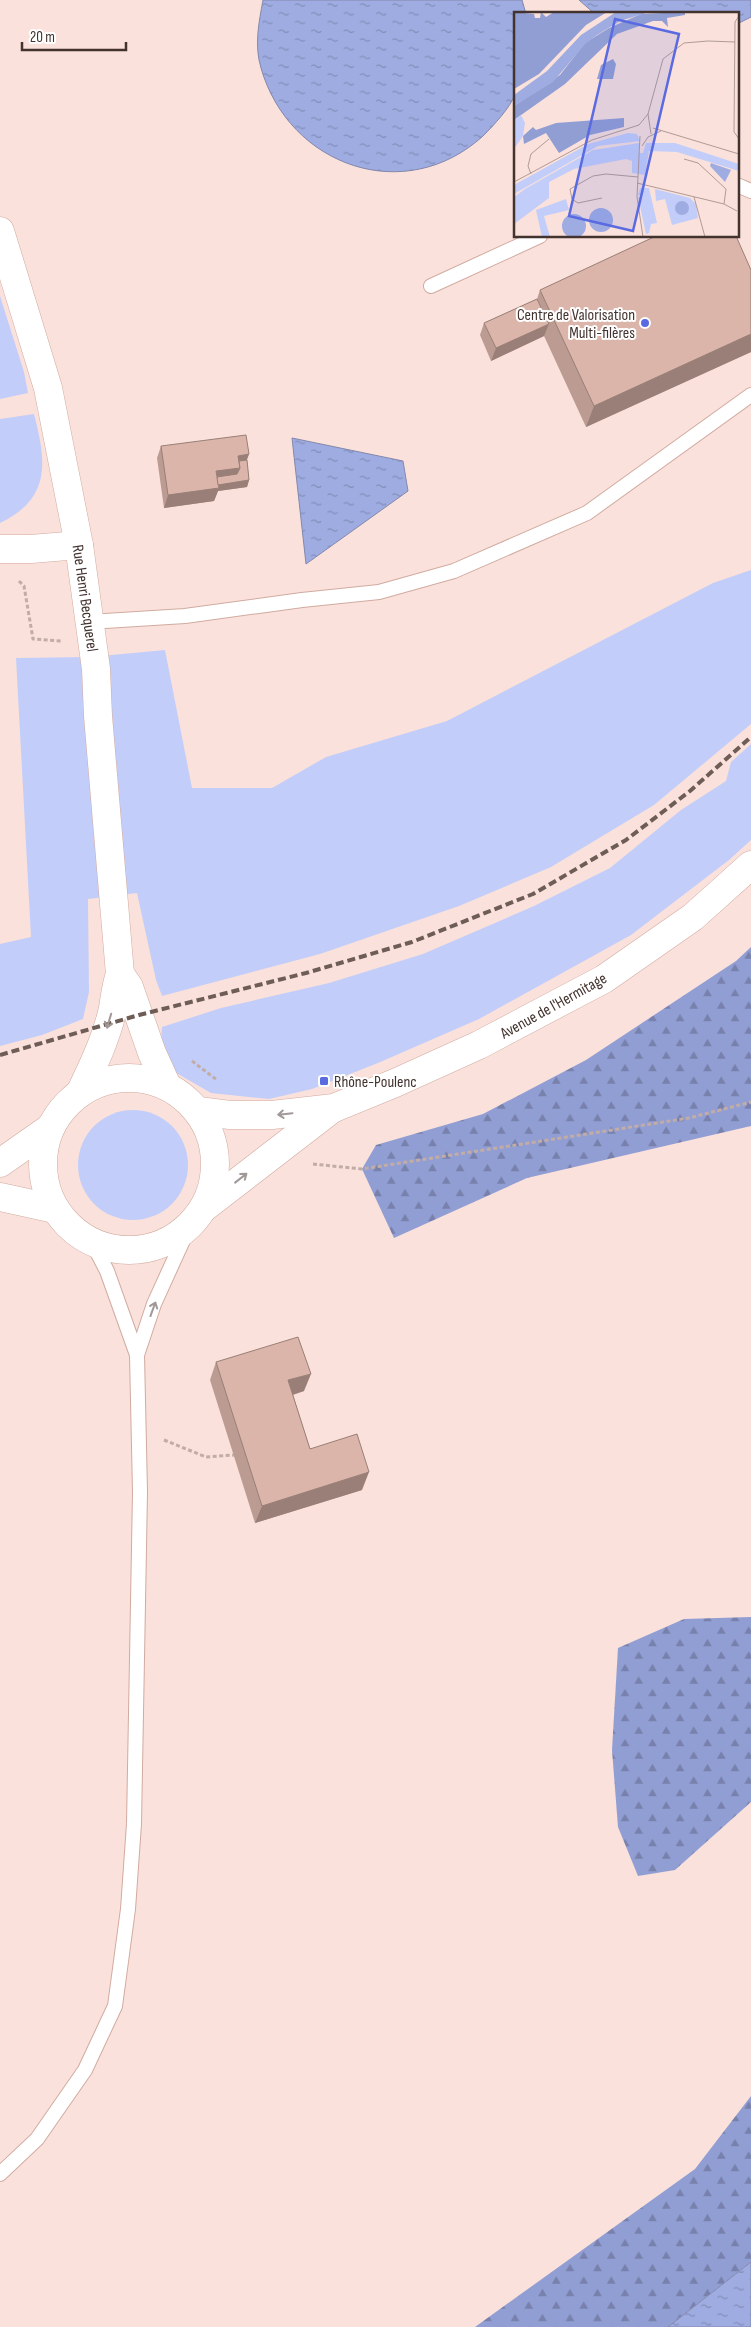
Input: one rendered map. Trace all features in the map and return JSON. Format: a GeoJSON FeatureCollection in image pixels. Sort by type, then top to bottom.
{"type":"FeatureCollection","features":[{"type":"Feature","properties":{"kind":"street","name":"Rue Henri Becquerel"},"geometry":{"type":"LineString","coordinates":[[0,231],[48,388],[78,546],[96,669],[101,753],[120,974],[108,1024],[93,1066],[80,1093]]}},
{"type":"Feature","properties":{"kind":"street"},"geometry":{"type":"LineString","coordinates":[[0,549],[78,546]]}},
{"type":"Feature","properties":{"kind":"street","name":"Avenue de l'Hermitage"},"geometry":{"type":"LineString","coordinates":[[197,1217],[278,1149],[334,1108],[479,1045],[604,979],[693,917],[751,865]]}},
{"type":"Feature","properties":{"kind":"street","name":"Rue Henri Becquerel"},"geometry":{"type":"LineString","coordinates":[[120,974],[129,987],[152,1053],[167,1086]]}},
{"type":"Feature","properties":{"kind":"street"},"geometry":{"type":"LineString","coordinates":[[113,1079],[149,1080],[167,1086],[184,1097],[198,1111],[211,1134],[216,1159],[214,1184],[197,1217],[168,1242],[143,1250],[117,1250],[93,1244],[71,1229],[55,1210],[46,1190],[42,1169],[44,1148],[50,1128],[58,1114],[80,1093],[96,1084],[113,1079]]}},
{"type":"Feature","properties":{"kind":"street","name":"Avenue de l'Hermitage"},"geometry":{"type":"LineString","coordinates":[[198,1111],[230,1115],[272,1115],[334,1108]]}},
{"type":"Feature","properties":{"kind":"street"},"geometry":{"type":"LineString","coordinates":[[0,1163],[50,1128]]}},
{"type":"Feature","properties":{"kind":"street"},"geometry":{"type":"LineString","coordinates":[[0,1197],[55,1210]]}},
{"type":"Feature","properties":{"kind":"lane"},"geometry":{"type":"LineString","coordinates":[[738,185],[751,191]]}},
{"type":"Feature","properties":{"kind":"lane"},"geometry":{"type":"LineString","coordinates":[[431,286],[536,238]]}},
{"type":"Feature","properties":{"kind":"lane"},"geometry":{"type":"LineString","coordinates":[[89,622],[185,616],[378,592],[454,571],[587,513],[751,395]]}},
{"type":"Feature","properties":{"kind":"lane"},"geometry":{"type":"LineString","coordinates":[[137,1355],[154,1304],[197,1217]]}},
{"type":"Feature","properties":{"kind":"lane"},"geometry":{"type":"LineString","coordinates":[[0,2174],[37,2139],[80,2078],[115,2006],[128,1909],[134,1824],[140,1492],[137,1355],[106,1271],[93,1244]]}},
{"type":"Feature","properties":{"kind":"path"},"geometry":{"type":"LineString","coordinates":[[189,1059],[219,1081]]}},
{"type":"Feature","properties":{"kind":"path"},"geometry":{"type":"LineString","coordinates":[[278,1149],[315,1165],[362,1169],[689,1118],[751,1102]]}},
{"type":"Feature","properties":{"kind":"path"},"geometry":{"type":"LineString","coordinates":[[164,1440],[206,1457],[234,1455]]}},
{"type":"Feature","properties":{"kind":"shaded area"},"geometry":{"type":"Polygon","coordinates":[[[0,296],[24,372],[28,393],[0,399],[0,296]]]}},
{"type":"Feature","properties":{"kind":"shaded area"},"geometry":{"type":"Polygon","coordinates":[[[34,414],[41,447],[42,463],[41,477],[37,490],[29,502],[17,513],[0,523],[0,419],[34,414]]]}},
{"type":"Feature","properties":{"kind":"shaded area"},"geometry":{"type":"Polygon","coordinates":[[[751,570],[751,724],[654,805],[551,867],[459,906],[320,954],[162,996],[156,980],[137,893],[88,899],[89,992],[83,1019],[42,1035],[0,1046],[0,944],[31,937],[16,658],[90,657],[165,650],[192,788],[272,788],[326,757],[447,721],[713,583],[751,570]]]}},
{"type":"Feature","properties":{"kind":"shaded area"},"geometry":{"type":"Polygon","coordinates":[[[751,744],[751,840],[729,860],[631,935],[479,1019],[378,1063],[312,1089],[269,1099],[211,1093],[171,1070],[161,1040],[162,1027],[221,1008],[329,983],[423,954],[534,906],[610,868],[681,810],[726,781],[731,762],[751,744]]]}},
{"type":"Feature","properties":{"kind":"shaded area"},"geometry":{"type":"Polygon","coordinates":[[[133,1110],[154,1114],[172,1126],[184,1144],[188,1165],[184,1186],[172,1204],[154,1216],[133,1220],[112,1216],[94,1204],[82,1186],[78,1165],[82,1144],[94,1126],[112,1114],[133,1110]]]}},
{"type":"Feature","properties":{"kind":"green space"},"geometry":{"type":"Polygon","coordinates":[[[751,947],[751,1126],[527,1178],[394,1238],[362,1169],[376,1145],[483,1114],[586,1060],[736,961],[751,947]]]}},
{"type":"Feature","properties":{"kind":"green space"},"geometry":{"type":"Polygon","coordinates":[[[751,1617],[751,1802],[675,1870],[638,1876],[618,1827],[612,1750],[618,1648],[684,1619],[751,1617]]]}},
{"type":"Feature","properties":{"kind":"green space"},"geometry":{"type":"Polygon","coordinates":[[[751,2096],[751,2262],[668,2327],[475,2327],[695,2169],[751,2096]]]}},
{"type":"Feature","properties":{"kind":"water"},"geometry":{"type":"Polygon","coordinates":[[[263,0],[522,0],[525,12],[514,12],[514,96],[506,110],[483,136],[452,157],[419,169],[386,172],[353,165],[323,151],[297,130],[275,102],[259,59],[258,34],[263,0]]]}},
{"type":"Feature","properties":{"kind":"water"},"geometry":{"type":"Polygon","coordinates":[[[579,0],[751,0],[751,17],[738,24],[738,12],[593,12],[579,0]]]}},
{"type":"Feature","properties":{"kind":"water"},"geometry":{"type":"Polygon","coordinates":[[[292,438],[403,461],[408,491],[306,564],[292,438]]]}},
{"type":"Feature","properties":{"kind":"water"},"geometry":{"type":"Polygon","coordinates":[[[751,2262],[751,2327],[668,2327],[751,2262]]]}},
{"type":"Feature","properties":{"kind":"building","name":"Centre de Valorisation Multi-filères"},"geometry":{"type":"Polygon","coordinates":[[[652,238],[737,238],[751,270],[751,334],[594,406],[540,290],[652,238]]]}},
{"type":"Feature","properties":{"kind":"building"},"geometry":{"type":"Polygon","coordinates":[[[537,299],[549,324],[496,348],[484,323],[537,299]]]}},
{"type":"Feature","properties":{"kind":"building"},"geometry":{"type":"Polygon","coordinates":[[[246,435],[249,454],[238,456],[240,468],[216,471],[219,488],[168,495],[161,446],[246,435]]]}},
{"type":"Feature","properties":{"kind":"building"},"geometry":{"type":"Polygon","coordinates":[[[247,460],[249,480],[218,485],[217,477],[237,474],[240,468],[239,461],[247,460]]]}},
{"type":"Feature","properties":{"kind":"building"},"geometry":{"type":"Polygon","coordinates":[[[298,1337],[311,1374],[288,1380],[310,1449],[357,1434],[369,1472],[262,1506],[216,1362],[298,1337]]]}},
{"type":"Feature","properties":{"kind":"railway"},"geometry":{"type":"LineString","coordinates":[[0,1055],[139,1015],[306,973],[412,942],[533,894],[626,840],[690,791],[751,737]]}},
{"type":"Feature","properties":{"kind":"place","name":"Centre de Valorisation Multi-filères"},"geometry":{"type":"Point","coordinates":[645,323]}},
{"type":"Feature","properties":{"kind":"place","name":"Rhône-Poulenc"},"geometry":{"type":"Point","coordinates":[324,1081]}}]}
